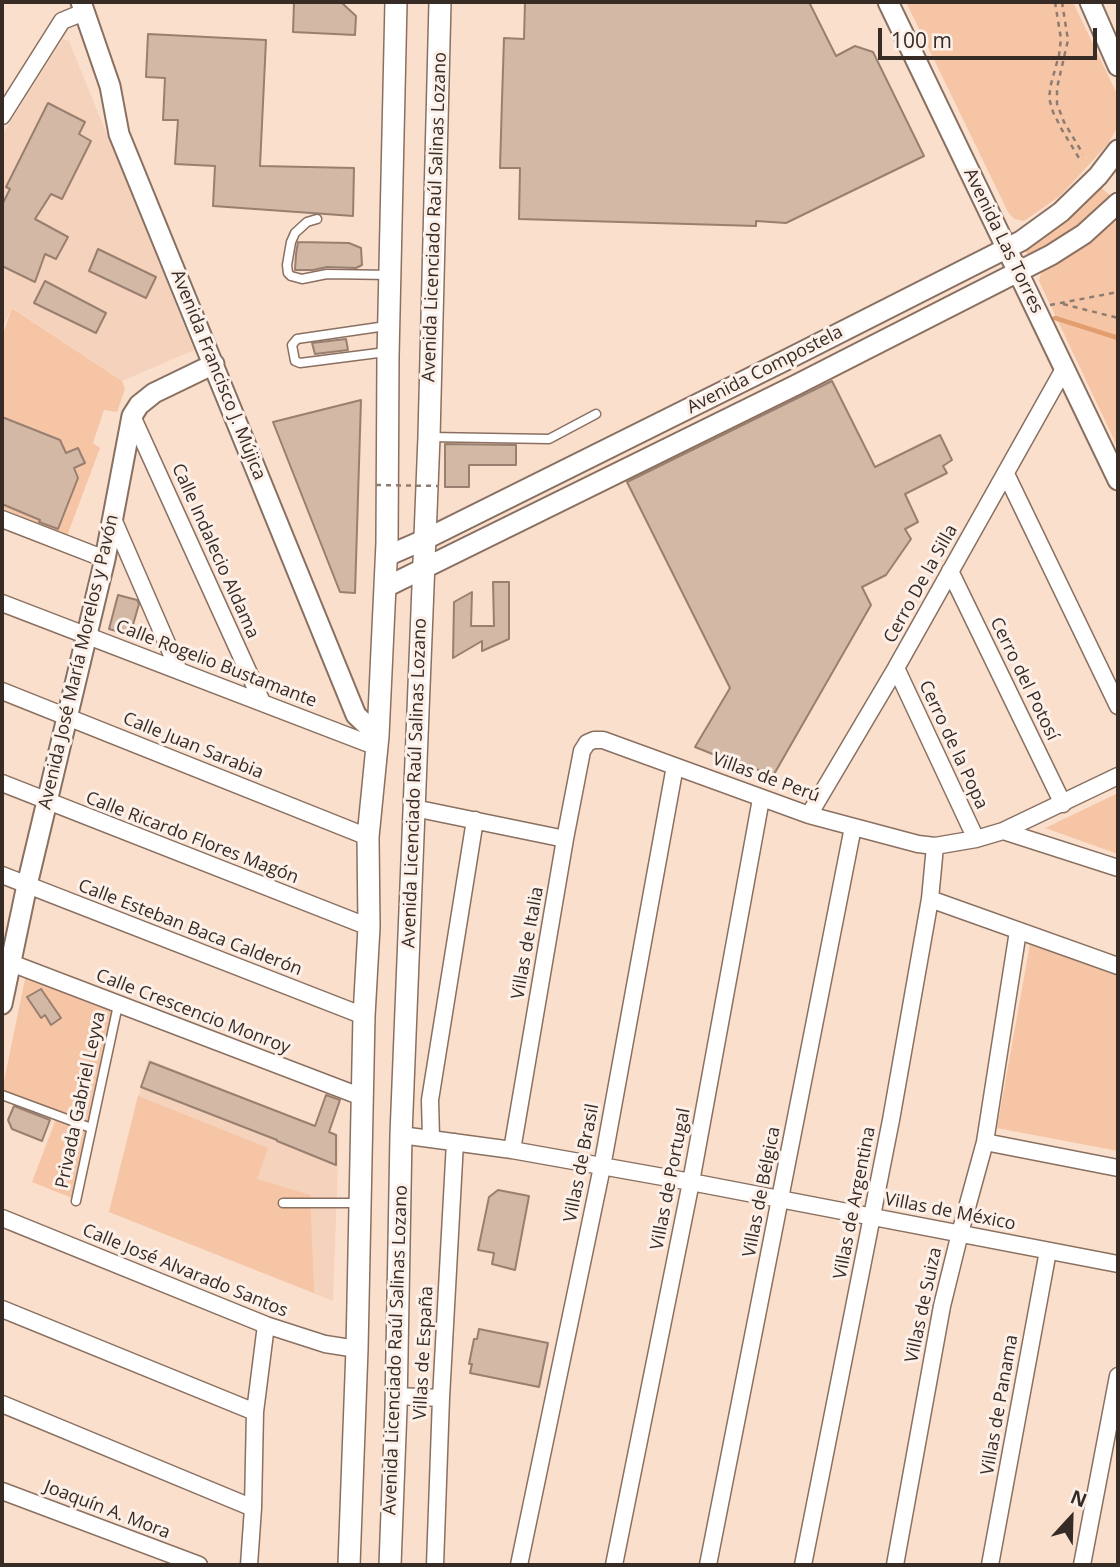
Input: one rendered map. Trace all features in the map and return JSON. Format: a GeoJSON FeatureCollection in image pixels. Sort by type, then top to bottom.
{"type":"FeatureCollection","features":[{"type":"Feature","properties":{"kind":"main road","name":"Avenida Licenciado Raúl Salinas Lozano"},"geometry":{"type":"LineString","coordinates":[[349,1565],[364,1016],[369,928],[369,837],[378,741],[387,556],[388,352],[396,2]]}},
{"type":"Feature","properties":{"kind":"main road","name":"Avenida Licenciado Raúl Salinas Lozano"},"geometry":{"type":"LineString","coordinates":[[390,1565],[401,1135],[426,539],[440,2]]}},
{"type":"Feature","properties":{"kind":"street","name":"Avenida Las Torres"},"geometry":{"type":"LineString","coordinates":[[888,2],[1118,480]]}},
{"type":"Feature","properties":{"kind":"street"},"geometry":{"type":"LineString","coordinates":[[1093,4],[1113,42],[1118,66]]}},
{"type":"Feature","properties":{"kind":"street"},"geometry":{"type":"LineString","coordinates":[[2,116],[62,21],[83,7]]}},
{"type":"Feature","properties":{"kind":"street","name":"Avenida Francisco J. Mújica"},"geometry":{"type":"LineString","coordinates":[[83,7],[110,86],[118,134],[356,715],[378,741]]}},
{"type":"Feature","properties":{"kind":"street","name":"Avenida Compostela"},"geometry":{"type":"LineString","coordinates":[[386,587],[424,569],[640,433],[1031,235],[1061,212],[1098,176],[1118,150]]}},
{"type":"Feature","properties":{"kind":"street","name":"Avenida Compostela"},"geometry":{"type":"LineString","coordinates":[[387,556],[652,455],[1051,255],[1107,215],[1118,203]]}},
{"type":"Feature","properties":{"kind":"street"},"geometry":{"type":"LineString","coordinates":[[784,361],[796,385]]}},
{"type":"Feature","properties":{"kind":"street"},"geometry":{"type":"LineString","coordinates":[[132,416],[139,405],[154,393],[214,364]]}},
{"type":"Feature","properties":{"kind":"street","name":"Cerro De la Silla"},"geometry":{"type":"LineString","coordinates":[[809,816],[1065,369]]}},
{"type":"Feature","properties":{"kind":"street","name":"Avenida José María Morelos y Pavón"},"geometry":{"type":"LineString","coordinates":[[2,1004],[8,957],[105,559],[132,416]]}},
{"type":"Feature","properties":{"kind":"street","name":"Calle Indalecio Aldama"},"geometry":{"type":"LineString","coordinates":[[132,416],[262,702]]}},
{"type":"Feature","properties":{"kind":"street"},"geometry":{"type":"LineString","coordinates":[[640,433],[652,455]]}},
{"type":"Feature","properties":{"kind":"street"},"geometry":{"type":"LineString","coordinates":[[1006,474],[1118,706]]}},
{"type":"Feature","properties":{"kind":"street"},"geometry":{"type":"LineString","coordinates":[[2,519],[105,559]]}},
{"type":"Feature","properties":{"kind":"street"},"geometry":{"type":"LineString","coordinates":[[113,519],[179,671]]}},
{"type":"Feature","properties":{"kind":"street","name":"Cerro del Potosí"},"geometry":{"type":"LineString","coordinates":[[950,571],[1063,804]]}},
{"type":"Feature","properties":{"kind":"street","name":"Calle Rogelio Bustamante"},"geometry":{"type":"LineString","coordinates":[[2,603],[262,702],[378,741]]}},
{"type":"Feature","properties":{"kind":"street","name":"Cerro de la Popa"},"geometry":{"type":"LineString","coordinates":[[896,668],[976,839]]}},
{"type":"Feature","properties":{"kind":"street","name":"Calle Juan Sarabia"},"geometry":{"type":"LineString","coordinates":[[2,691],[369,837]]}},
{"type":"Feature","properties":{"kind":"street","name":"Villas de Perú"},"geometry":{"type":"LineString","coordinates":[[587,743],[603,740],[809,816],[935,846]]}},
{"type":"Feature","properties":{"kind":"street","name":"Villas de Italia"},"geometry":{"type":"LineString","coordinates":[[512,1150],[565,839],[582,751],[587,743]]}},
{"type":"Feature","properties":{"kind":"street","name":"Villas de Brasil"},"geometry":{"type":"LineString","coordinates":[[519,1565],[601,1167],[675,766]]}},
{"type":"Feature","properties":{"kind":"street"},"geometry":{"type":"LineString","coordinates":[[935,846],[1003,831],[1118,776]]}},
{"type":"Feature","properties":{"kind":"street","name":"Calle Ricardo Flores Magón"},"geometry":{"type":"LineString","coordinates":[[2,783],[369,928]]}},
{"type":"Feature","properties":{"kind":"street","name":"Villas de Portugal"},"geometry":{"type":"LineString","coordinates":[[614,1565],[691,1182],[761,799]]}},
{"type":"Feature","properties":{"kind":"street"},"geometry":{"type":"LineString","coordinates":[[415,808],[565,839]]}},
{"type":"Feature","properties":{"kind":"street"},"geometry":{"type":"LineString","coordinates":[[431,1138],[430,1100],[475,820]]}},
{"type":"Feature","properties":{"kind":"street","name":"Villas de Bélgica"},"geometry":{"type":"LineString","coordinates":[[708,1565],[853,827]]}},
{"type":"Feature","properties":{"kind":"street"},"geometry":{"type":"LineString","coordinates":[[1003,831],[1118,868]]}},
{"type":"Feature","properties":{"kind":"street","name":"Villas de Argentina"},"geometry":{"type":"LineString","coordinates":[[803,1565],[883,1160],[930,900],[935,846]]}},
{"type":"Feature","properties":{"kind":"street","name":"Calle Esteban Baca Calderón"},"geometry":{"type":"LineString","coordinates":[[2,875],[364,1016]]}},
{"type":"Feature","properties":{"kind":"street"},"geometry":{"type":"LineString","coordinates":[[930,900],[1118,966]]}},
{"type":"Feature","properties":{"kind":"street","name":"Villas de Suiza"},"geometry":{"type":"LineString","coordinates":[[895,1565],[940,1317],[985,1142],[1018,931]]}},
{"type":"Feature","properties":{"kind":"street","name":"Calle Crescencio Monroy"},"geometry":{"type":"LineString","coordinates":[[8,957],[118,1005],[362,1097]]}},
{"type":"Feature","properties":{"kind":"street","name":"Villas de México"},"geometry":{"type":"LineString","coordinates":[[401,1135],[512,1150],[691,1182],[1118,1264]]}},
{"type":"Feature","properties":{"kind":"street","name":"Villas de España"},"geometry":{"type":"LineString","coordinates":[[435,1565],[441,1398],[456,1142]]}},
{"type":"Feature","properties":{"kind":"street"},"geometry":{"type":"LineString","coordinates":[[985,1142],[1118,1168]]}},
{"type":"Feature","properties":{"kind":"street","name":"Calle José Alvarado Santos"},"geometry":{"type":"LineString","coordinates":[[2,1218],[266,1325],[325,1344],[357,1349]]}},
{"type":"Feature","properties":{"kind":"street","name":"Villas de Panama"},"geometry":{"type":"LineString","coordinates":[[989,1565],[1048,1251]]}},
{"type":"Feature","properties":{"kind":"street"},"geometry":{"type":"LineString","coordinates":[[2,1309],[255,1412]]}},
{"type":"Feature","properties":{"kind":"street"},"geometry":{"type":"LineString","coordinates":[[248,1565],[253,1508],[255,1412],[266,1325]]}},
{"type":"Feature","properties":{"kind":"street"},"geometry":{"type":"LineString","coordinates":[[1082,1565],[1118,1376]]}},
{"type":"Feature","properties":{"kind":"street"},"geometry":{"type":"LineString","coordinates":[[396,1396],[441,1398]]}},
{"type":"Feature","properties":{"kind":"street"},"geometry":{"type":"LineString","coordinates":[[2,1404],[253,1508]]}},
{"type":"Feature","properties":{"kind":"street","name":"Joaquín A. Mora"},"geometry":{"type":"LineString","coordinates":[[2,1491],[191,1564]]}},
{"type":"Feature","properties":{"kind":"lane"},"geometry":{"type":"LineString","coordinates":[[317,219],[307,222],[295,233],[287,265],[291,276],[302,279],[327,274],[390,275]]}},
{"type":"Feature","properties":{"kind":"lane"},"geometry":{"type":"LineString","coordinates":[[388,352],[300,363],[295,361],[292,345],[297,339],[389,325]]}},
{"type":"Feature","properties":{"kind":"lane"},"geometry":{"type":"LineString","coordinates":[[429,437],[549,439],[596,414]]}},
{"type":"Feature","properties":{"kind":"lane","name":"Privada Gabriel Leyva"},"geometry":{"type":"LineString","coordinates":[[75,1201],[118,1005]]}},
{"type":"Feature","properties":{"kind":"lane"},"geometry":{"type":"LineString","coordinates":[[2,1095],[91,1128]]}},
{"type":"Feature","properties":{"kind":"lane"},"geometry":{"type":"LineString","coordinates":[[283,1203],[359,1203]]}},
{"type":"Feature","properties":{"kind":"path"},"geometry":{"type":"LineString","coordinates":[[1055,2],[1061,39],[1049,98],[1062,130],[1079,158]]}},
{"type":"Feature","properties":{"kind":"path"},"geometry":{"type":"LineString","coordinates":[[1062,2],[1068,40],[1057,88],[1057,104],[1083,154]]}},
{"type":"Feature","properties":{"kind":"path"},"geometry":{"type":"LineString","coordinates":[[1047,306],[1118,292]]}},
{"type":"Feature","properties":{"kind":"path"},"geometry":{"type":"LineString","coordinates":[[1060,303],[1118,318]]}},
{"type":"Feature","properties":{"kind":"path"},"geometry":{"type":"LineString","coordinates":[[376,485],[439,486]]}},
{"type":"Feature","properties":{"kind":"shaded area"},"geometry":{"type":"Polygon","coordinates":[[[906,2],[1073,2],[1118,96],[1118,126],[1108,144],[1060,196],[1024,221],[1014,219],[1008,212],[906,2]]]}},
{"type":"Feature","properties":{"kind":"shaded area"},"geometry":{"type":"Polygon","coordinates":[[[63,39],[69,41],[194,350],[122,381],[12,307],[2,330],[2,135],[63,39]]]}},
{"type":"Feature","properties":{"kind":"shaded area"},"geometry":{"type":"Polygon","coordinates":[[[1098,185],[1112,197],[1072,229],[1029,257],[1025,250],[1067,220],[1098,185]]]}},
{"type":"Feature","properties":{"kind":"shaded area"},"geometry":{"type":"Polygon","coordinates":[[[1118,220],[1118,448],[1039,281],[1041,273],[1118,220]]]}},
{"type":"Feature","properties":{"kind":"shaded area"},"geometry":{"type":"Polygon","coordinates":[[[12,308],[122,381],[125,389],[117,412],[104,410],[93,443],[100,448],[67,536],[2,508],[2,337],[12,308]]]}},
{"type":"Feature","properties":{"kind":"shaded area"},"geometry":{"type":"Polygon","coordinates":[[[1118,793],[1118,854],[1045,828],[1118,793]]]}},
{"type":"Feature","properties":{"kind":"shaded area"},"geometry":{"type":"Polygon","coordinates":[[[1030,944],[1118,976],[1118,1151],[997,1128],[1030,944]]]}},
{"type":"Feature","properties":{"kind":"shaded area"},"geometry":{"type":"Polygon","coordinates":[[[26,974],[113,1008],[88,1123],[2,1091],[26,974]]]}},
{"type":"Feature","properties":{"kind":"shaded area"},"geometry":{"type":"Polygon","coordinates":[[[148,1059],[339,1135],[333,1301],[109,1212],[148,1059]]]}},
{"type":"Feature","properties":{"kind":"shaded area"},"geometry":{"type":"Polygon","coordinates":[[[138,1096],[268,1148],[257,1179],[310,1195],[314,1293],[109,1212],[138,1096]]]}},
{"type":"Feature","properties":{"kind":"shaded area"},"geometry":{"type":"Polygon","coordinates":[[[56,1119],[87,1130],[72,1198],[32,1182],[56,1119]]]}},
{"type":"Feature","properties":{"kind":"building"},"geometry":{"type":"Polygon","coordinates":[[[294,2],[342,3],[356,16],[355,35],[293,32],[294,2]]]}},
{"type":"Feature","properties":{"kind":"building"},"geometry":{"type":"Polygon","coordinates":[[[525,2],[809,2],[836,56],[855,46],[873,52],[924,156],[786,223],[756,221],[756,226],[519,219],[520,168],[500,168],[504,38],[524,39],[525,2]]]}},
{"type":"Feature","properties":{"kind":"building"},"geometry":{"type":"Polygon","coordinates":[[[148,34],[266,40],[260,166],[354,168],[353,216],[213,206],[215,166],[175,164],[178,120],[163,120],[165,78],[146,77],[148,34]]]}},
{"type":"Feature","properties":{"kind":"building"},"geometry":{"type":"Polygon","coordinates":[[[48,103],[85,122],[79,134],[91,141],[62,199],[51,194],[35,219],[68,237],[56,259],[45,254],[35,282],[2,266],[2,205],[10,189],[6,187],[48,103]]]}},
{"type":"Feature","properties":{"kind":"building"},"geometry":{"type":"Polygon","coordinates":[[[298,242],[349,243],[361,248],[362,265],[356,268],[295,270],[298,242]]]}},
{"type":"Feature","properties":{"kind":"building"},"geometry":{"type":"Polygon","coordinates":[[[98,249],[156,277],[146,298],[89,271],[98,249]]]}},
{"type":"Feature","properties":{"kind":"building"},"geometry":{"type":"Polygon","coordinates":[[[45,281],[106,313],[96,333],[34,303],[45,281]]]}},
{"type":"Feature","properties":{"kind":"building"},"geometry":{"type":"Polygon","coordinates":[[[346,339],[348,350],[315,354],[312,343],[346,339]]]}},
{"type":"Feature","properties":{"kind":"building"},"geometry":{"type":"Polygon","coordinates":[[[832,381],[875,467],[940,435],[952,460],[943,466],[947,473],[905,494],[918,522],[905,529],[911,539],[886,575],[862,587],[871,605],[773,776],[695,747],[730,688],[627,482],[832,381]]]}},
{"type":"Feature","properties":{"kind":"building"},"geometry":{"type":"Polygon","coordinates":[[[361,400],[355,593],[340,592],[273,422],[361,400]]]}},
{"type":"Feature","properties":{"kind":"building"},"geometry":{"type":"Polygon","coordinates":[[[2,417],[60,440],[66,453],[78,448],[85,463],[74,468],[78,478],[58,529],[2,504],[2,417]]]}},
{"type":"Feature","properties":{"kind":"building"},"geometry":{"type":"Polygon","coordinates":[[[445,444],[516,445],[516,465],[469,465],[469,487],[445,487],[445,444]]]}},
{"type":"Feature","properties":{"kind":"building"},"geometry":{"type":"Polygon","coordinates":[[[493,582],[509,582],[509,639],[482,651],[482,641],[453,658],[454,602],[472,592],[471,626],[494,626],[493,582]]]}},
{"type":"Feature","properties":{"kind":"building"},"geometry":{"type":"Polygon","coordinates":[[[118,595],[137,600],[139,604],[130,635],[109,629],[118,595]]]}},
{"type":"Feature","properties":{"kind":"building"},"geometry":{"type":"Polygon","coordinates":[[[41,989],[61,1018],[51,1025],[45,1015],[41,1018],[27,997],[41,989]]]}},
{"type":"Feature","properties":{"kind":"building"},"geometry":{"type":"Polygon","coordinates":[[[150,1062],[315,1126],[326,1095],[340,1100],[329,1132],[336,1135],[336,1165],[141,1087],[150,1062]]]}},
{"type":"Feature","properties":{"kind":"building"},"geometry":{"type":"Polygon","coordinates":[[[14,1106],[50,1120],[42,1141],[12,1129],[8,1120],[14,1106]]]}},
{"type":"Feature","properties":{"kind":"building"},"geometry":{"type":"Polygon","coordinates":[[[498,1190],[529,1196],[515,1270],[492,1264],[494,1253],[478,1250],[489,1197],[498,1190]]]}},
{"type":"Feature","properties":{"kind":"building"},"geometry":{"type":"Polygon","coordinates":[[[479,1329],[548,1343],[539,1387],[470,1373],[474,1339],[477,1339],[479,1329]]]}},
{"type":"Feature","properties":{"kind":"waterway"},"geometry":{"type":"LineString","coordinates":[[1055,318],[1118,338]]}}]}
